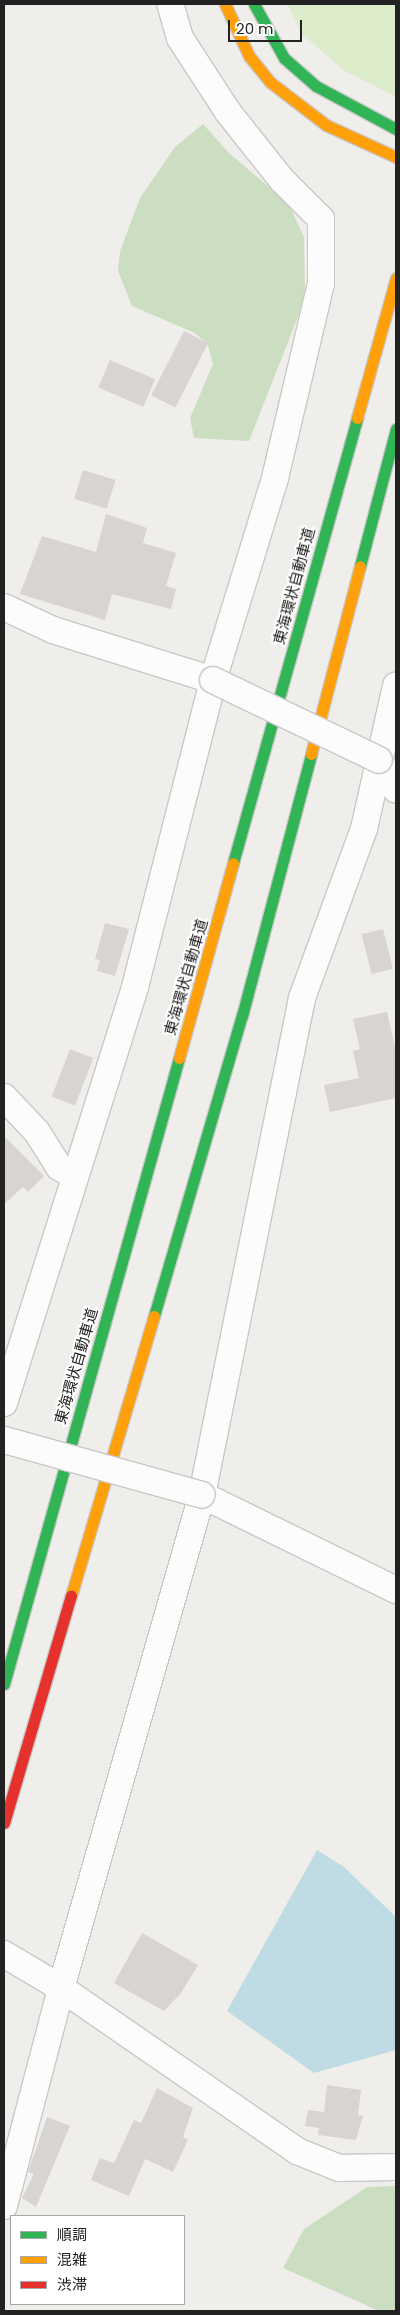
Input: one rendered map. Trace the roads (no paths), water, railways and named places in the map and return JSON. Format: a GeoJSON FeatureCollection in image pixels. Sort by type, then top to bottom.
{"type":"FeatureCollection","features":[{"type":"Feature","properties":{"kind":"highway"},"geometry":{"type":"LineString","coordinates":[[226,4],[249,56],[270,82],[326,125],[392,155]]}},
{"type":"Feature","properties":{"kind":"highway"},"geometry":{"type":"LineString","coordinates":[[254,4],[260,23],[284,58],[316,86],[394,128]]}},
{"type":"Feature","properties":{"kind":"highway","name":"東海環状自動車道"},"geometry":{"type":"LineString","coordinates":[[4,1684],[396,278]]}},
{"type":"Feature","properties":{"kind":"highway"},"geometry":{"type":"LineString","coordinates":[[4,1823],[242,1016],[396,429]]}},
{"type":"Feature","properties":{"kind":"street"},"geometry":{"type":"LineString","coordinates":[[4,1403],[9,1367],[135,987],[213,680],[275,478],[321,284],[322,218],[282,180],[228,112],[180,38],[170,4]]}},
{"type":"Feature","properties":{"kind":"street"},"geometry":{"type":"LineString","coordinates":[[4,607],[53,630],[213,680],[379,760],[396,788]]}},
{"type":"Feature","properties":{"kind":"street"},"geometry":{"type":"LineString","coordinates":[[4,2206],[61,1988],[202,1495],[302,998],[364,829],[396,686]]}},
{"type":"Feature","properties":{"kind":"street"},"geometry":{"type":"LineString","coordinates":[[4,1098],[37,1132],[59,1167],[73,1175]]}},
{"type":"Feature","properties":{"kind":"street"},"geometry":{"type":"LineString","coordinates":[[4,1440],[202,1495],[396,1590]]}},
{"type":"Feature","properties":{"kind":"street"},"geometry":{"type":"LineString","coordinates":[[4,1954],[61,1988],[297,2151],[339,2168],[396,2166]]}},
{"type":"Feature","properties":{"kind":"water"},"geometry":{"type":"Polygon","coordinates":[[[317,1850],[344,1867],[396,1917],[396,2050],[314,2073],[227,2011],[317,1850]]]}}]}
